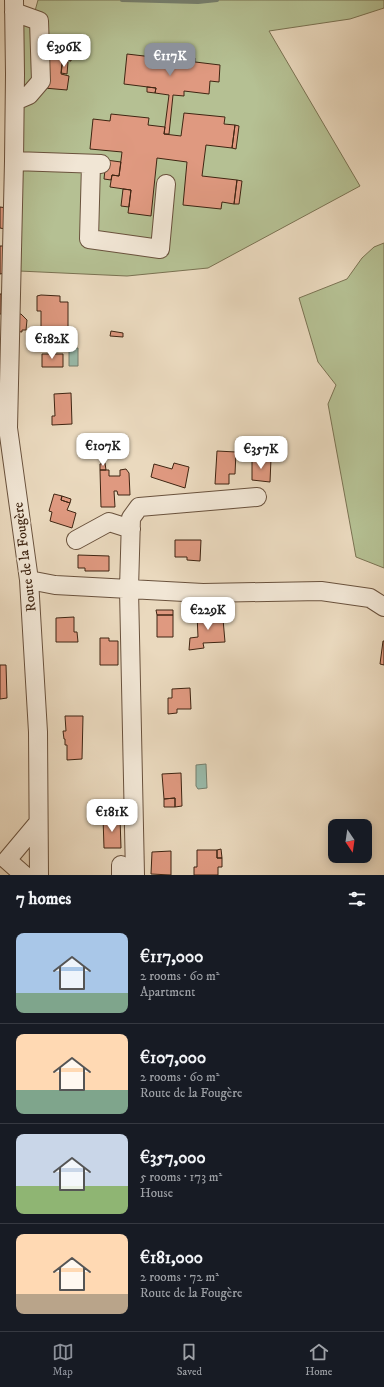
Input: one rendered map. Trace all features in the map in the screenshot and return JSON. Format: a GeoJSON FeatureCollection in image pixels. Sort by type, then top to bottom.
{"type":"FeatureCollection","features":[{"type":"Feature","properties":{"kind":"street","name":"Route de la Fougère"},"geometry":{"type":"LineString","coordinates":[[14,6],[14,161],[6,233],[8,428],[29,580],[38,732],[39,875]]}},
{"type":"Feature","properties":{"kind":"street"},"geometry":{"type":"LineString","coordinates":[[14,6],[39,21],[41,81],[29,95],[15,101]]}},
{"type":"Feature","properties":{"kind":"street"},"geometry":{"type":"LineString","coordinates":[[14,161],[96,164],[89,240],[160,249],[166,184]]}},
{"type":"Feature","properties":{"kind":"street"},"geometry":{"type":"LineString","coordinates":[[125,872],[131,518],[139,507],[257,497]]}},
{"type":"Feature","properties":{"kind":"street"},"geometry":{"type":"LineString","coordinates":[[76,540],[109,522],[131,529]]}},
{"type":"Feature","properties":{"kind":"street"},"geometry":{"type":"LineString","coordinates":[[29,580],[55,585],[203,592],[321,591],[370,598],[384,607]]}},
{"type":"Feature","properties":{"kind":"street"},"geometry":{"type":"LineString","coordinates":[[24,875],[6,860],[38,823]]}},
{"type":"Feature","properties":{"kind":"shaded area"},"geometry":{"type":"Polygon","coordinates":[[[38,0],[384,0],[384,8],[350,19],[269,31],[360,186],[208,268],[127,276],[19,271],[23,9],[35,11],[38,0]]]}},
{"type":"Feature","properties":{"kind":"shaded area"},"geometry":{"type":"Polygon","coordinates":[[[384,243],[384,568],[356,557],[328,404],[336,385],[318,362],[299,298],[347,279],[362,258],[374,247],[384,243]]]}},
{"type":"Feature","properties":{"kind":"shaded area"},"geometry":{"type":"Polygon","coordinates":[[[69,348],[78,348],[78,366],[69,366],[69,348]]]}},
{"type":"Feature","properties":{"kind":"shaded area"},"geometry":{"type":"Polygon","coordinates":[[[206,764],[207,788],[198,789],[196,786],[196,765],[206,764]]]}},
{"type":"Feature","properties":{"kind":"building"},"geometry":{"type":"Polygon","coordinates":[[[47,40],[53,41],[53,43],[72,46],[71,61],[63,60],[61,74],[69,76],[67,90],[44,88],[47,40]]]}},
{"type":"Feature","properties":{"kind":"building"},"geometry":{"type":"Polygon","coordinates":[[[160,53],[179,55],[178,60],[159,58],[160,53]]]}},
{"type":"Feature","properties":{"kind":"building"},"geometry":{"type":"Polygon","coordinates":[[[127,54],[178,60],[179,55],[188,56],[187,61],[220,65],[219,82],[210,81],[209,94],[184,91],[184,96],[173,95],[169,134],[164,134],[169,95],[155,93],[156,88],[124,84],[127,54]]]}},
{"type":"Feature","properties":{"kind":"building"},"geometry":{"type":"Polygon","coordinates":[[[188,56],[195,58],[195,62],[187,61],[188,56]]]}},
{"type":"Feature","properties":{"kind":"building"},"geometry":{"type":"Polygon","coordinates":[[[62,61],[68,62],[67,74],[61,73],[62,61]]]}},
{"type":"Feature","properties":{"kind":"building"},"geometry":{"type":"Polygon","coordinates":[[[147,87],[156,88],[155,93],[147,92],[147,87]]]}},
{"type":"Feature","properties":{"kind":"building"},"geometry":{"type":"Polygon","coordinates":[[[184,113],[225,117],[224,124],[235,125],[232,148],[206,145],[202,176],[237,180],[234,204],[222,202],[221,209],[183,205],[187,162],[157,158],[151,216],[128,213],[131,190],[110,187],[112,175],[119,176],[122,152],[90,149],[93,119],[110,121],[111,114],[149,118],[148,125],[165,127],[164,134],[181,136],[184,113]]]}},
{"type":"Feature","properties":{"kind":"building"},"geometry":{"type":"Polygon","coordinates":[[[235,125],[239,126],[236,149],[232,148],[235,125]]]}},
{"type":"Feature","properties":{"kind":"building"},"geometry":{"type":"Polygon","coordinates":[[[106,160],[121,162],[119,176],[112,175],[111,180],[104,179],[106,160]]]}},
{"type":"Feature","properties":{"kind":"building"},"geometry":{"type":"Polygon","coordinates":[[[237,180],[242,181],[239,204],[234,204],[237,180]]]}},
{"type":"Feature","properties":{"kind":"building"},"geometry":{"type":"Polygon","coordinates":[[[123,189],[131,190],[129,207],[121,206],[123,189]]]}},
{"type":"Feature","properties":{"kind":"building"},"geometry":{"type":"Polygon","coordinates":[[[0,207],[7,208],[5,229],[0,228],[0,207]]]}},
{"type":"Feature","properties":{"kind":"building"},"geometry":{"type":"Polygon","coordinates":[[[0,246],[3,246],[5,273],[0,274],[0,246]]]}},
{"type":"Feature","properties":{"kind":"building"},"geometry":{"type":"Polygon","coordinates":[[[0,294],[4,294],[2,314],[0,314],[0,294]]]}},
{"type":"Feature","properties":{"kind":"building"},"geometry":{"type":"Polygon","coordinates":[[[37,296],[60,296],[60,302],[68,302],[68,327],[41,327],[41,311],[37,311],[37,296]]]}},
{"type":"Feature","properties":{"kind":"building"},"geometry":{"type":"Polygon","coordinates":[[[15,314],[21,314],[27,320],[26,330],[22,330],[22,332],[13,331],[15,314]]]}},
{"type":"Feature","properties":{"kind":"building"},"geometry":{"type":"Polygon","coordinates":[[[41,327],[50,327],[50,334],[41,334],[41,327]]]}},
{"type":"Feature","properties":{"kind":"building"},"geometry":{"type":"Polygon","coordinates":[[[111,331],[123,333],[123,337],[110,336],[111,331]]]}},
{"type":"Feature","properties":{"kind":"building"},"geometry":{"type":"Polygon","coordinates":[[[30,335],[39,335],[39,340],[46,340],[46,349],[30,349],[30,335]]]}},
{"type":"Feature","properties":{"kind":"building"},"geometry":{"type":"Polygon","coordinates":[[[42,354],[63,354],[63,367],[42,367],[42,354]]]}},
{"type":"Feature","properties":{"kind":"building"},"geometry":{"type":"Polygon","coordinates":[[[71,393],[72,424],[52,425],[52,416],[55,416],[54,394],[71,393]]]}},
{"type":"Feature","properties":{"kind":"building"},"geometry":{"type":"Polygon","coordinates":[[[217,451],[236,452],[235,474],[229,474],[229,484],[215,484],[217,451]]]}},
{"type":"Feature","properties":{"kind":"building"},"geometry":{"type":"Polygon","coordinates":[[[252,458],[271,459],[270,482],[252,480],[252,458]]]}},
{"type":"Feature","properties":{"kind":"building"},"geometry":{"type":"Polygon","coordinates":[[[105,463],[106,470],[100,470],[100,464],[105,463]]]}},
{"type":"Feature","properties":{"kind":"building"},"geometry":{"type":"Polygon","coordinates":[[[174,463],[189,467],[185,488],[151,477],[154,464],[172,469],[174,463]]]}},
{"type":"Feature","properties":{"kind":"building"},"geometry":{"type":"Polygon","coordinates":[[[126,469],[129,473],[130,495],[118,495],[117,491],[114,491],[115,507],[101,507],[100,470],[109,470],[109,476],[120,476],[120,470],[126,469]]]}},
{"type":"Feature","properties":{"kind":"building"},"geometry":{"type":"Polygon","coordinates":[[[54,494],[62,496],[61,500],[70,503],[67,510],[76,513],[72,528],[50,521],[52,512],[49,511],[54,494]]]}},
{"type":"Feature","properties":{"kind":"building"},"geometry":{"type":"Polygon","coordinates":[[[62,496],[71,499],[70,503],[61,500],[62,496]]]}},
{"type":"Feature","properties":{"kind":"building"},"geometry":{"type":"Polygon","coordinates":[[[175,540],[201,540],[200,561],[187,560],[187,557],[175,557],[175,540]]]}},
{"type":"Feature","properties":{"kind":"building"},"geometry":{"type":"Polygon","coordinates":[[[78,555],[109,556],[109,571],[85,571],[85,568],[78,568],[78,555]]]}},
{"type":"Feature","properties":{"kind":"building"},"geometry":{"type":"Polygon","coordinates":[[[156,610],[173,610],[173,615],[157,615],[156,610]]]}},
{"type":"Feature","properties":{"kind":"building"},"geometry":{"type":"Polygon","coordinates":[[[213,613],[213,619],[223,619],[225,642],[203,643],[204,648],[189,650],[190,638],[198,637],[197,614],[213,613]]]}},
{"type":"Feature","properties":{"kind":"building"},"geometry":{"type":"Polygon","coordinates":[[[157,615],[173,615],[173,637],[157,637],[157,615]]]}},
{"type":"Feature","properties":{"kind":"building"},"geometry":{"type":"Polygon","coordinates":[[[74,617],[74,632],[77,632],[78,642],[56,642],[56,618],[74,617]]]}},
{"type":"Feature","properties":{"kind":"building"},"geometry":{"type":"Polygon","coordinates":[[[100,638],[109,638],[109,641],[118,641],[118,665],[100,665],[100,638]]]}},
{"type":"Feature","properties":{"kind":"building"},"geometry":{"type":"Polygon","coordinates":[[[384,641],[384,665],[380,664],[384,641]]]}},
{"type":"Feature","properties":{"kind":"building"},"geometry":{"type":"Polygon","coordinates":[[[0,665],[6,665],[7,698],[0,699],[0,665]]]}},
{"type":"Feature","properties":{"kind":"building"},"geometry":{"type":"Polygon","coordinates":[[[190,688],[191,709],[177,709],[177,713],[168,714],[168,698],[172,698],[172,689],[190,688]]]}},
{"type":"Feature","properties":{"kind":"building"},"geometry":{"type":"Polygon","coordinates":[[[65,716],[83,716],[82,759],[67,760],[67,745],[65,745],[63,731],[66,731],[65,716]]]}},
{"type":"Feature","properties":{"kind":"building"},"geometry":{"type":"Polygon","coordinates":[[[181,773],[182,806],[175,807],[175,798],[164,799],[162,774],[181,773]]]}},
{"type":"Feature","properties":{"kind":"building"},"geometry":{"type":"Polygon","coordinates":[[[175,798],[175,807],[164,807],[164,799],[175,798]]]}},
{"type":"Feature","properties":{"kind":"building"},"geometry":{"type":"Polygon","coordinates":[[[113,816],[113,818],[120,818],[121,848],[104,848],[103,817],[113,816]]]}},
{"type":"Feature","properties":{"kind":"building"},"geometry":{"type":"Polygon","coordinates":[[[221,849],[222,858],[217,858],[217,850],[221,849]]]}},
{"type":"Feature","properties":{"kind":"building"},"geometry":{"type":"Polygon","coordinates":[[[197,850],[217,850],[217,858],[222,858],[222,867],[218,867],[218,875],[194,875],[194,867],[197,867],[197,850]]]}},
{"type":"Feature","properties":{"kind":"building"},"geometry":{"type":"Polygon","coordinates":[[[171,851],[171,875],[151,874],[152,852],[171,851]]]}},
{"type":"Feature","properties":{"kind":"waterway"},"geometry":{"type":"LineString","coordinates":[[122,0],[198,2],[217,0]]}}]}
